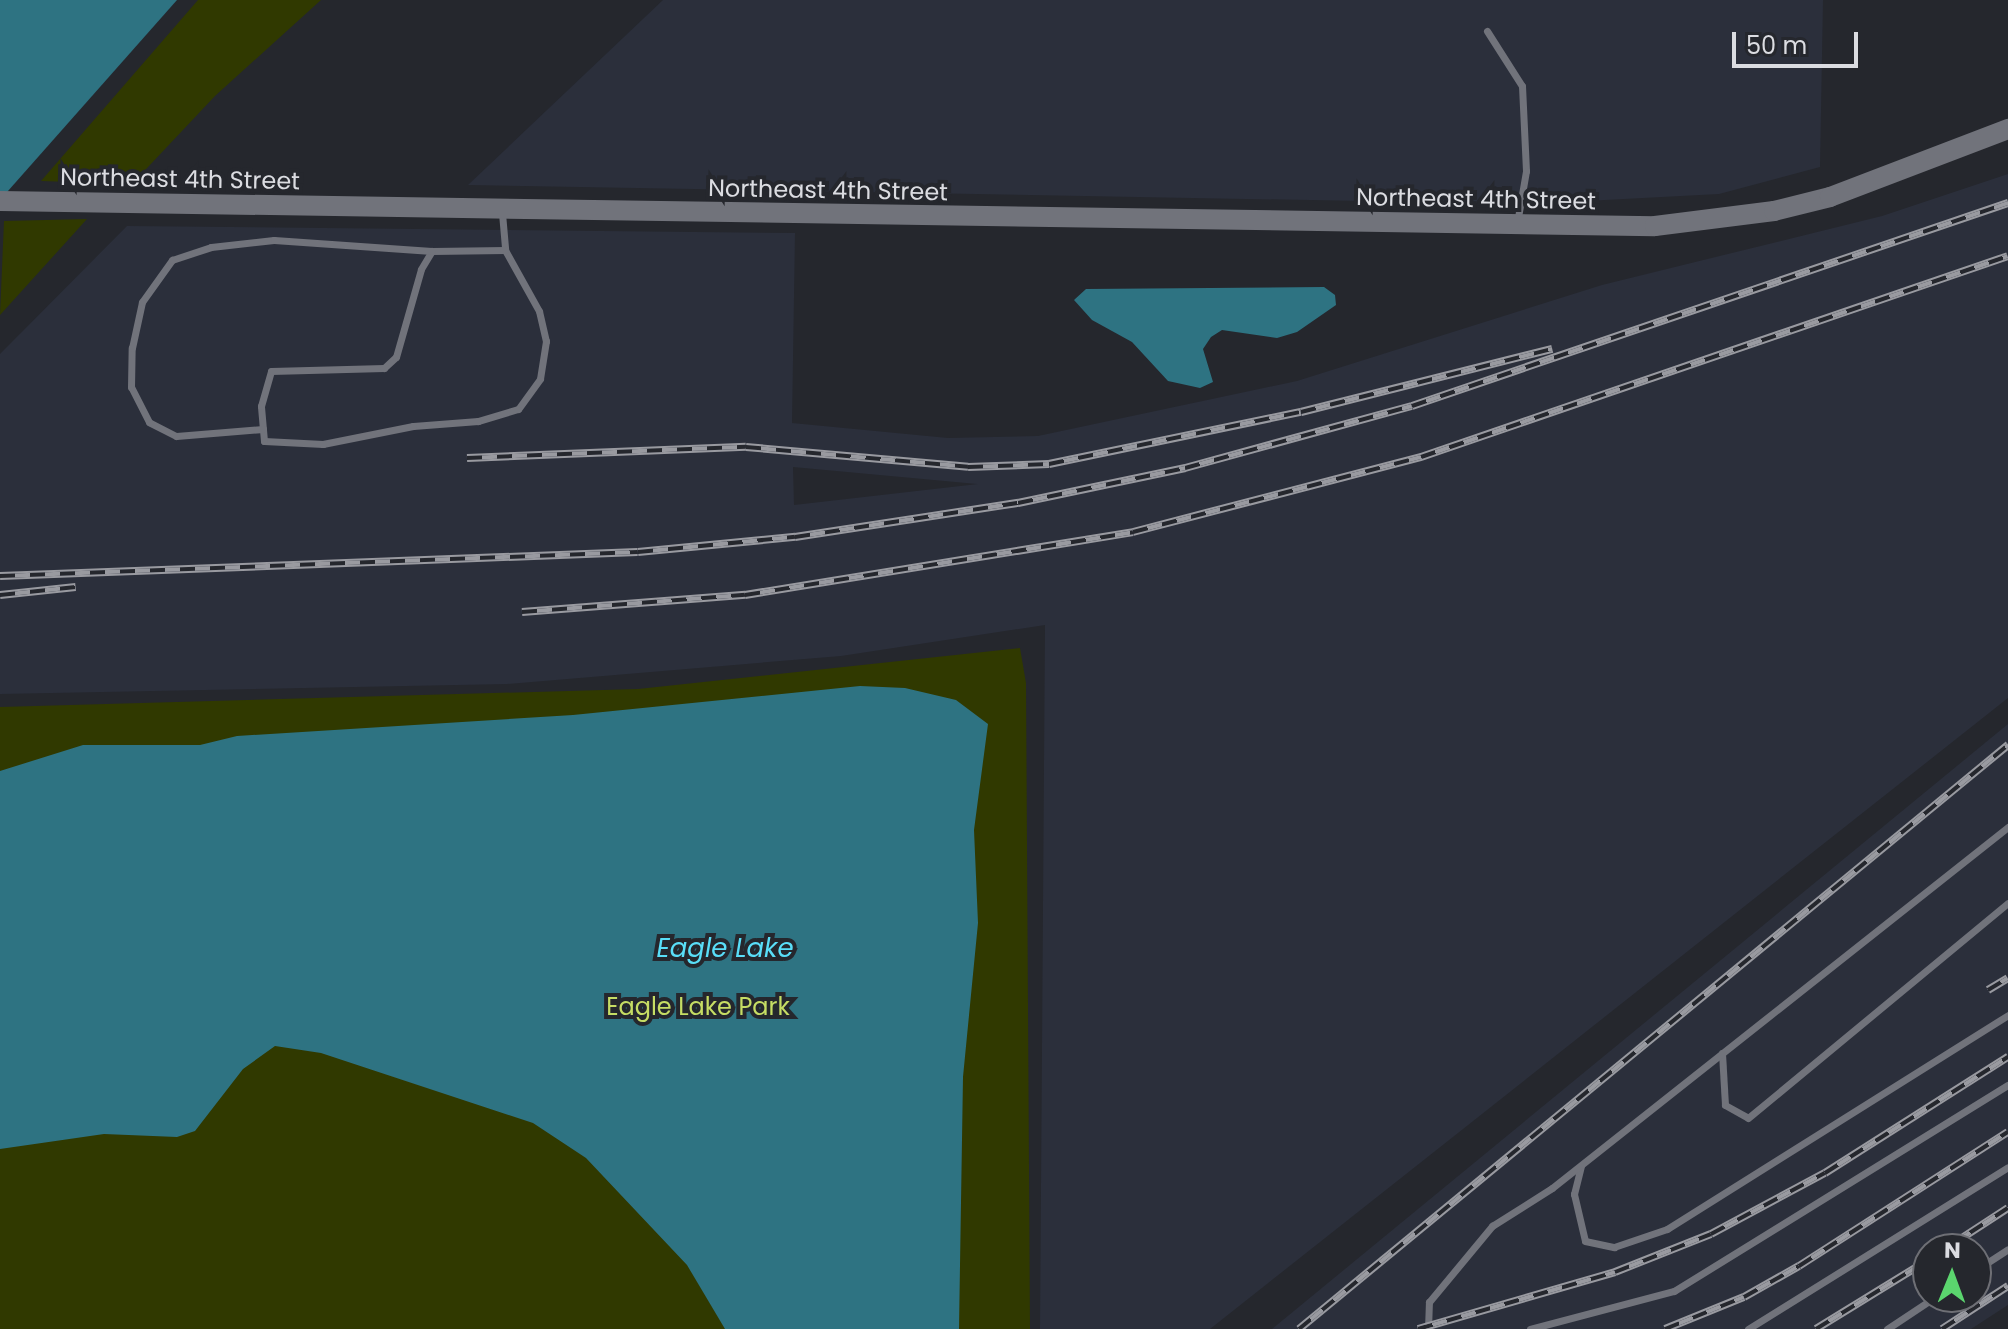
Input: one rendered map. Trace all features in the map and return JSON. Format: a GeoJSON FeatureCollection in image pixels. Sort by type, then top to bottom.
{"type":"FeatureCollection","features":[{"type":"Feature","properties":{"kind":"street","name":"Northeast 4th Street"},"geometry":{"type":"LineString","coordinates":[[0,201],[502,211],[1655,226],[1774,211],[1830,197],[2008,129]]}},
{"type":"Feature","properties":{"kind":"lane"},"geometry":{"type":"LineString","coordinates":[[1487,31],[1522,86],[1526,171],[1516,225]]}},
{"type":"Feature","properties":{"kind":"lane"},"geometry":{"type":"LineString","coordinates":[[432,251],[421,269],[396,357],[384,368],[271,371],[261,406],[264,441],[323,444],[413,426],[478,421],[518,409],[540,379],[546,341],[539,311],[505,250],[502,211]]}},
{"type":"Feature","properties":{"kind":"lane"},"geometry":{"type":"LineString","coordinates":[[263,429],[176,436],[149,422],[131,387],[132,348],[142,302],[172,260],[211,247],[274,240],[432,251],[505,250]]}},
{"type":"Feature","properties":{"kind":"lane"},"geometry":{"type":"LineString","coordinates":[[1428,1329],[1429,1302],[1492,1226],[1582,1164],[2008,827]]}},
{"type":"Feature","properties":{"kind":"lane"},"geometry":{"type":"LineString","coordinates":[[1722,1053],[1725,1105],[1748,1118],[2008,903]]}},
{"type":"Feature","properties":{"kind":"lane"},"geometry":{"type":"LineString","coordinates":[[1582,1164],[1574,1194],[1585,1241],[1614,1247],[1627,1243],[1667,1229],[2008,1015]]}},
{"type":"Feature","properties":{"kind":"lane"},"geometry":{"type":"LineString","coordinates":[[1530,1329],[1674,1291],[2008,1085]]}},
{"type":"Feature","properties":{"kind":"lane"},"geometry":{"type":"LineString","coordinates":[[1748,1329],[2008,1167]]}},
{"type":"Feature","properties":{"kind":"lane"},"geometry":{"type":"LineString","coordinates":[[1887,1329],[1912,1312]]}},
{"type":"Feature","properties":{"kind":"shaded area"},"geometry":{"type":"Polygon","coordinates":[[[663,0],[1823,0],[1820,167],[1719,194],[1529,204],[468,185],[663,0]]]}},
{"type":"Feature","properties":{"kind":"shaded area"},"geometry":{"type":"Polygon","coordinates":[[[2008,174],[2008,698],[1210,1329],[1040,1329],[1045,625],[841,656],[507,684],[0,694],[0,354],[127,226],[795,233],[792,423],[948,438],[1038,436],[1297,381],[1602,285],[1882,216],[2008,174]],[[793,467],[794,505],[978,484],[793,467]]]}},
{"type":"Feature","properties":{"kind":"shaded area"},"geometry":{"type":"Polygon","coordinates":[[[2008,724],[2008,1305],[1971,1329],[1272,1329],[2008,724]]]}},
{"type":"Feature","properties":{"kind":"green space"},"geometry":{"type":"Polygon","coordinates":[[[198,0],[321,0],[215,96],[132,184],[41,181],[198,0]]]}},
{"type":"Feature","properties":{"kind":"green space"},"geometry":{"type":"Polygon","coordinates":[[[87,219],[0,315],[4,221],[87,219]]]}},
{"type":"Feature","properties":{"kind":"green space","name":"Eagle Lake"},"geometry":{"type":"Polygon","coordinates":[[[1020,648],[1026,683],[1030,1329],[0,1329],[0,707],[638,689],[1020,648]]]}},
{"type":"Feature","properties":{"kind":"water"},"geometry":{"type":"Polygon","coordinates":[[[0,0],[177,0],[0,200],[0,0]]]}},
{"type":"Feature","properties":{"kind":"water"},"geometry":{"type":"Polygon","coordinates":[[[1324,287],[1335,295],[1336,305],[1297,332],[1277,338],[1222,330],[1211,337],[1203,349],[1213,382],[1200,388],[1168,381],[1132,342],[1092,320],[1074,300],[1086,289],[1324,287]]]}},
{"type":"Feature","properties":{"kind":"water","name":"Eagle Lake"},"geometry":{"type":"Polygon","coordinates":[[[860,686],[905,688],[956,700],[988,724],[974,830],[978,923],[963,1077],[959,1329],[725,1329],[687,1265],[586,1158],[533,1123],[321,1053],[275,1046],[243,1069],[195,1131],[177,1137],[104,1134],[0,1149],[0,771],[83,745],[200,745],[237,736],[573,715],[860,686]]]}},
{"type":"Feature","properties":{"kind":"railway"},"geometry":{"type":"LineString","coordinates":[[0,576],[638,552],[795,537],[1018,503],[1185,468],[1412,406],[2008,203]]}},
{"type":"Feature","properties":{"kind":"railway"},"geometry":{"type":"LineString","coordinates":[[522,612],[745,595],[1133,532],[1421,457],[2008,256]]}},
{"type":"Feature","properties":{"kind":"railway"},"geometry":{"type":"LineString","coordinates":[[467,458],[746,447],[968,467],[1049,464],[1301,412],[1552,349]]}},
{"type":"Feature","properties":{"kind":"railway"},"geometry":{"type":"LineString","coordinates":[[0,595],[76,587]]}},
{"type":"Feature","properties":{"kind":"railway"},"geometry":{"type":"LineString","coordinates":[[1299,1329],[2008,745]]}},
{"type":"Feature","properties":{"kind":"railway"},"geometry":{"type":"LineString","coordinates":[[1988,990],[2008,978]]}},
{"type":"Feature","properties":{"kind":"railway"},"geometry":{"type":"LineString","coordinates":[[1418,1329],[1615,1272],[1711,1234],[1825,1173],[2008,1057]]}},
{"type":"Feature","properties":{"kind":"railway"},"geometry":{"type":"LineString","coordinates":[[1665,1329],[1744,1297],[1799,1266],[2008,1132]]}},
{"type":"Feature","properties":{"kind":"railway"},"geometry":{"type":"LineString","coordinates":[[1970,1233],[2008,1208]]}},
{"type":"Feature","properties":{"kind":"railway"},"geometry":{"type":"LineString","coordinates":[[1816,1329],[1912,1270]]}},
{"type":"Feature","properties":{"kind":"railway"},"geometry":{"type":"LineString","coordinates":[[1942,1329],[2008,1286]]}},
{"type":"Feature","properties":{"kind":"park label","name":"Eagle Lake Park"},"geometry":{"type":"Point","coordinates":[698,1007]}}]}
